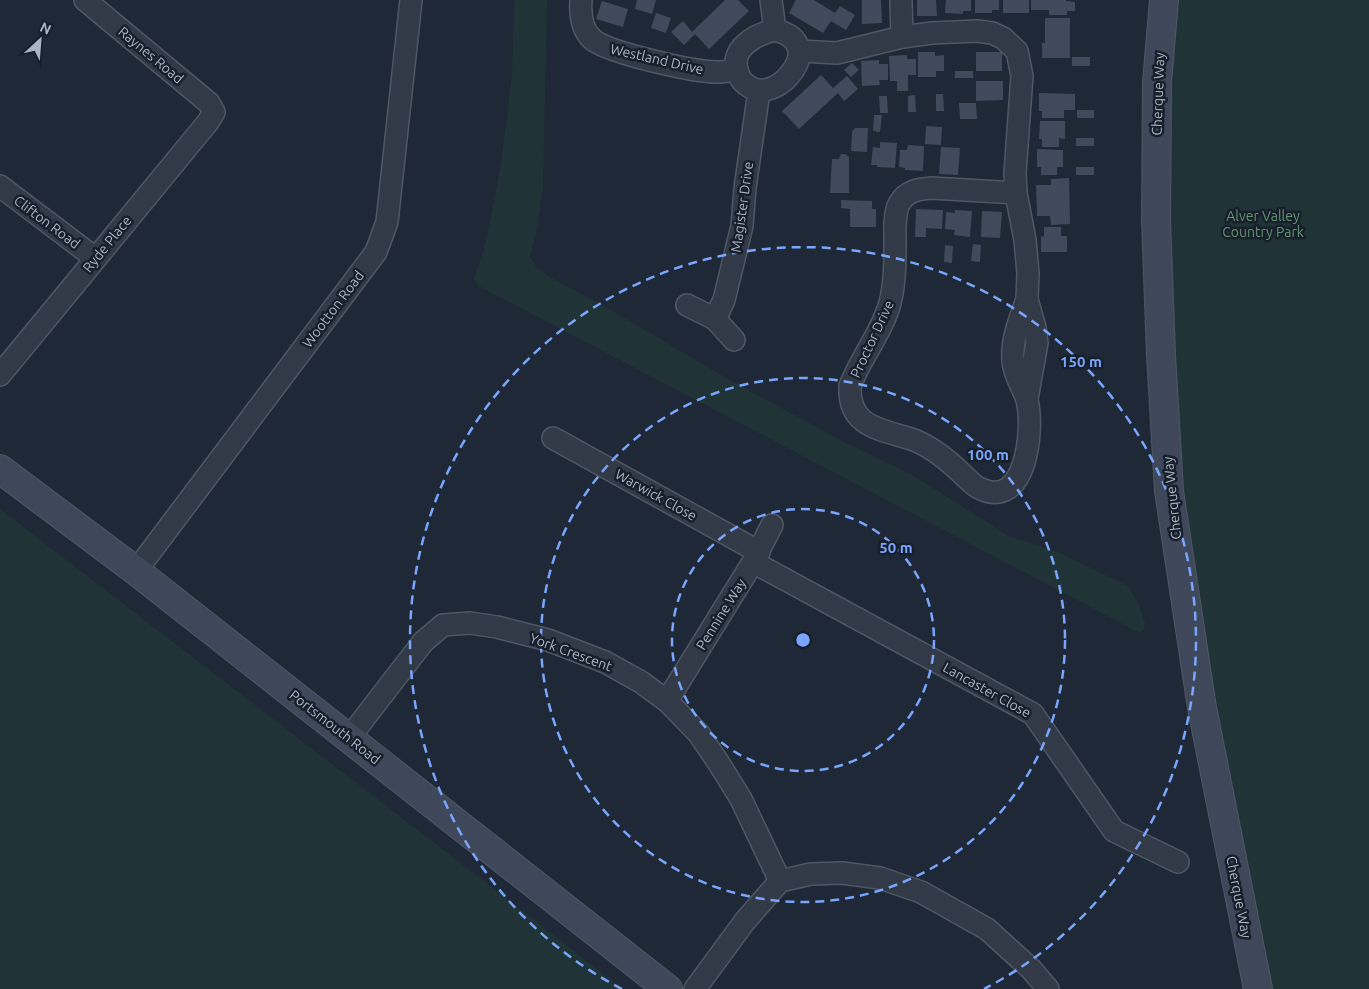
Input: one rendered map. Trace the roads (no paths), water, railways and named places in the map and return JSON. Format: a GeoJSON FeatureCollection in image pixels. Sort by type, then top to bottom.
{"type":"FeatureCollection","features":[{"type":"Feature","properties":{"kind":"street","name":"Raynes Road"},"geometry":{"type":"LineString","coordinates":[[86,0],[209,104],[214,112]]}},
{"type":"Feature","properties":{"kind":"street","name":"Wootton Road"},"geometry":{"type":"LineString","coordinates":[[136,570],[376,252],[387,222],[411,0]]}},
{"type":"Feature","properties":{"kind":"street","name":"Westland Drive"},"geometry":{"type":"LineString","coordinates":[[581,0],[580,13],[583,26],[592,38],[602,45],[616,51],[681,66],[717,72],[736,70]]}},
{"type":"Feature","properties":{"kind":"street"},"geometry":{"type":"LineString","coordinates":[[771,0],[775,30]]}},
{"type":"Feature","properties":{"kind":"street"},"geometry":{"type":"LineString","coordinates":[[901,0],[902,37]]}},
{"type":"Feature","properties":{"kind":"street","name":"Cherque Way"},"geometry":{"type":"LineString","coordinates":[[1164,0],[1157,82],[1156,220],[1169,491],[1202,708],[1258,989]]}},
{"type":"Feature","properties":{"kind":"street"},"geometry":{"type":"LineString","coordinates":[[775,30],[789,36],[800,50],[798,63],[785,79],[771,90],[759,91],[751,88],[744,83],[736,70],[738,55],[743,46],[758,35],[775,30]]}},
{"type":"Feature","properties":{"kind":"street","name":"Proctor Drive"},"geometry":{"type":"LineString","coordinates":[[800,50],[837,53],[902,37],[932,33],[977,31],[992,33],[1003,38],[1017,51],[1022,76],[1015,151],[1015,173],[1016,193],[1025,240],[1028,273],[1027,299],[1013,346],[1013,362],[1016,377],[1027,399],[1030,419],[1029,443],[1027,458],[1015,483],[1007,489],[994,492],[981,490],[928,446],[876,429],[861,421],[854,410],[849,396],[854,375],[890,305],[894,274],[896,217],[898,206],[904,197],[910,192],[932,188],[1016,193]]}},
{"type":"Feature","properties":{"kind":"street","name":"Magister Drive"},"geometry":{"type":"LineString","coordinates":[[715,319],[724,300],[742,226],[745,188],[759,91]]}},
{"type":"Feature","properties":{"kind":"street","name":"Ryde Place"},"geometry":{"type":"LineString","coordinates":[[0,376],[208,122],[214,112]]}},
{"type":"Feature","properties":{"kind":"street","name":"Clifton Road"},"geometry":{"type":"LineString","coordinates":[[0,186],[95,258]]}},
{"type":"Feature","properties":{"kind":"street"},"geometry":{"type":"LineString","coordinates":[[687,305],[715,319],[734,340]]}},
{"type":"Feature","properties":{"kind":"street","name":"Warwick Close"},"geometry":{"type":"LineString","coordinates":[[553,438],[756,557]]}},
{"type":"Feature","properties":{"kind":"street","name":"Portsmouth Road"},"geometry":{"type":"LineString","coordinates":[[0,470],[136,570],[668,989]]}},
{"type":"Feature","properties":{"kind":"street","name":"Pennine Way"},"geometry":{"type":"LineString","coordinates":[[667,701],[756,557],[772,525]]}},
{"type":"Feature","properties":{"kind":"street","name":"Lancaster Close"},"geometry":{"type":"LineString","coordinates":[[756,557],[1033,714],[1114,831],[1178,862]]}},
{"type":"Feature","properties":{"kind":"street","name":"York Crescent"},"geometry":{"type":"LineString","coordinates":[[349,738],[424,642],[443,625],[470,623],[497,627],[548,640],[605,662],[641,682],[667,701],[699,734],[741,799],[780,881]]}},
{"type":"Feature","properties":{"kind":"street"},"geometry":{"type":"LineString","coordinates":[[695,989],[745,921],[780,881],[811,874],[842,873],[880,878],[922,892],[986,929],[1031,969],[1048,989]]}},
{"type":"Feature","properties":{"kind":"park label","name":"Alver Valley Country Park"},"geometry":{"type":"Point","coordinates":[1263,224]}}]}
